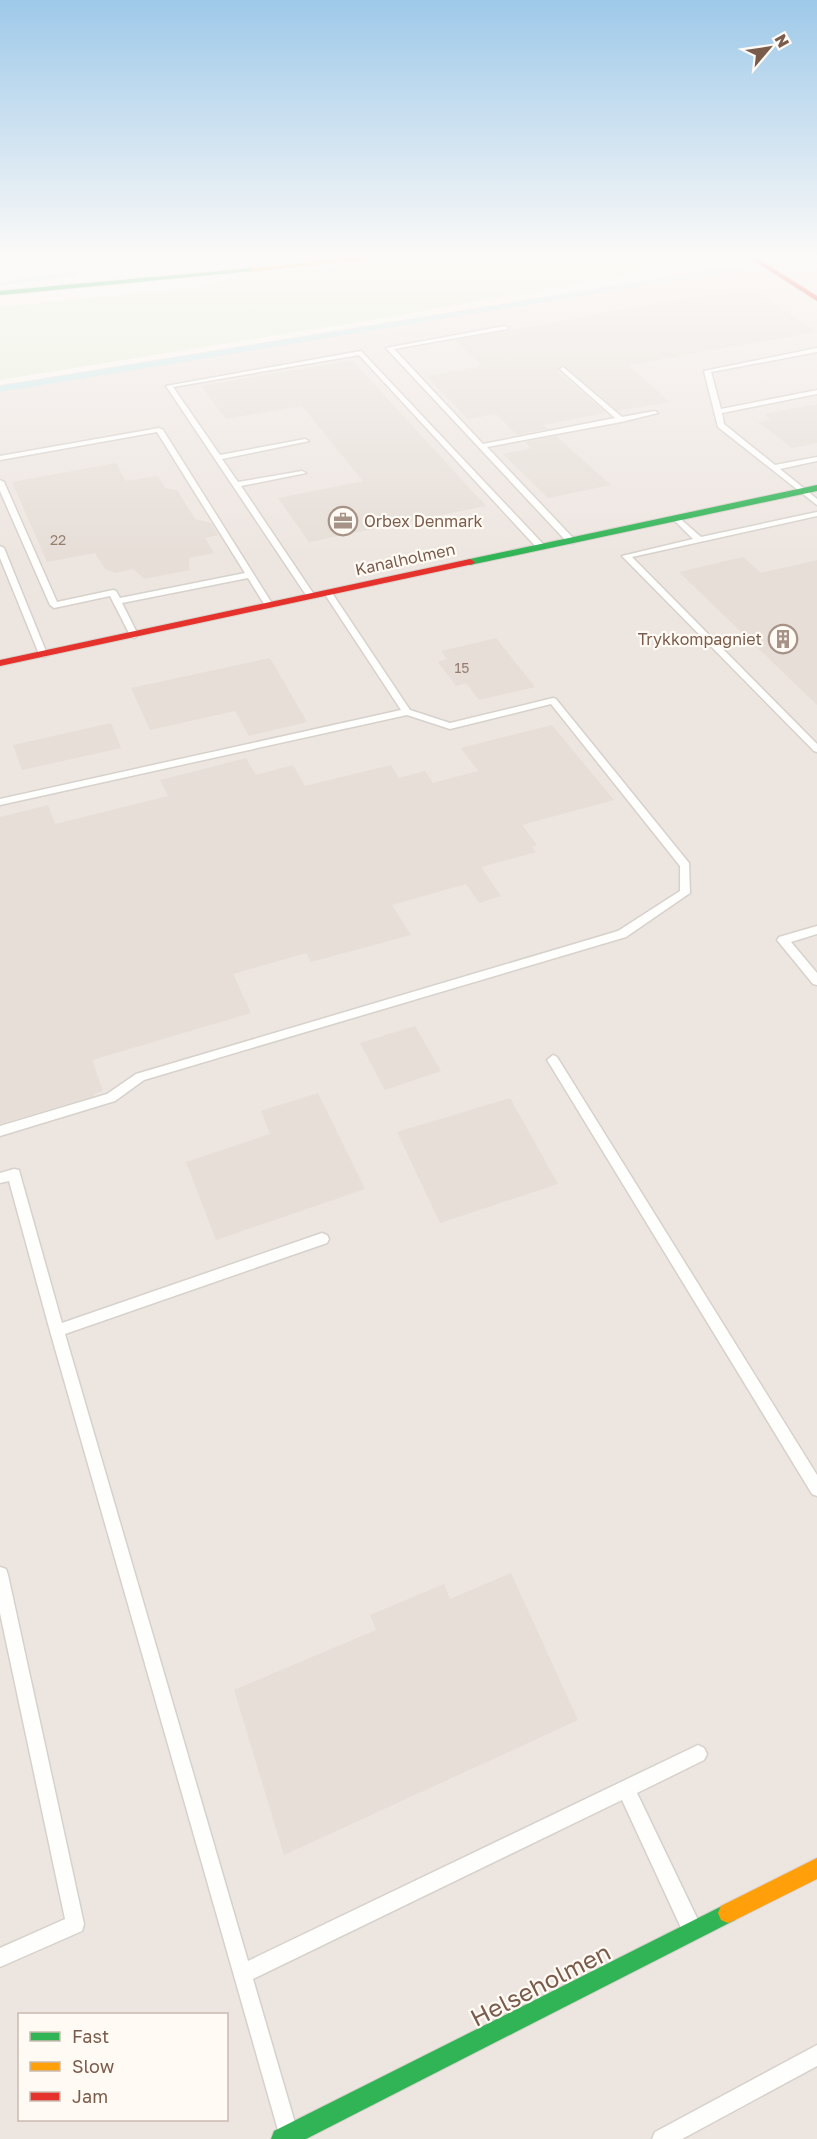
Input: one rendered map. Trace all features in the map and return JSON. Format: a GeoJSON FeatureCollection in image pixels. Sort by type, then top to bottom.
{"type":"FeatureCollection","features":[{"type":"Feature","properties":{"kind":"street","name":"Kanalholmen"},"geometry":{"type":"LineString","coordinates":[[0,663],[817,488]]}},
{"type":"Feature","properties":{"kind":"street","name":"Helseholmen"},"geometry":{"type":"LineString","coordinates":[[286,2137],[817,1868]]}},
{"type":"Feature","properties":{"kind":"lane"},"geometry":{"type":"LineString","coordinates":[[311,596],[168,386],[339,357]]}},
{"type":"Feature","properties":{"kind":"lane"},"geometry":{"type":"LineString","coordinates":[[365,357],[541,547]]}},
{"type":"Feature","properties":{"kind":"lane"},"geometry":{"type":"LineString","coordinates":[[397,357],[571,541]]}},
{"type":"Feature","properties":{"kind":"lane"},"geometry":{"type":"LineString","coordinates":[[781,357],[707,371],[721,425],[817,503]]}},
{"type":"Feature","properties":{"kind":"lane"},"geometry":{"type":"LineString","coordinates":[[563,369],[621,420]]}},
{"type":"Feature","properties":{"kind":"lane"},"geometry":{"type":"LineString","coordinates":[[718,412],[817,392]]}},
{"type":"Feature","properties":{"kind":"lane"},"geometry":{"type":"LineString","coordinates":[[482,446],[655,413]]}},
{"type":"Feature","properties":{"kind":"lane"},"geometry":{"type":"LineString","coordinates":[[0,458],[159,430],[269,605]]}},
{"type":"Feature","properties":{"kind":"lane"},"geometry":{"type":"LineString","coordinates":[[217,458],[305,441]]}},
{"type":"Feature","properties":{"kind":"lane"},"geometry":{"type":"LineString","coordinates":[[774,468],[817,459]]}},
{"type":"Feature","properties":{"kind":"lane"},"geometry":{"type":"LineString","coordinates":[[236,485],[302,473]]}},
{"type":"Feature","properties":{"kind":"lane"},"geometry":{"type":"LineString","coordinates":[[0,482],[54,606],[113,593],[134,635]]}},
{"type":"Feature","properties":{"kind":"lane"},"geometry":{"type":"LineString","coordinates":[[817,514],[626,556],[817,749]]}},
{"type":"Feature","properties":{"kind":"lane"},"geometry":{"type":"LineString","coordinates":[[677,518],[699,540]]}},
{"type":"Feature","properties":{"kind":"lane"},"geometry":{"type":"LineString","coordinates":[[0,548],[43,654]]}},
{"type":"Feature","properties":{"kind":"lane"},"geometry":{"type":"LineString","coordinates":[[117,601],[250,575]]}},
{"type":"Feature","properties":{"kind":"lane"},"geometry":{"type":"LineString","coordinates":[[328,593],[407,712]]}},
{"type":"Feature","properties":{"kind":"lane"},"geometry":{"type":"LineString","coordinates":[[0,802],[407,712],[450,726],[553,701],[685,865],[685,893],[622,934],[140,1077],[111,1098],[0,1131]]}},
{"type":"Feature","properties":{"kind":"lane"},"geometry":{"type":"LineString","coordinates":[[817,930],[783,940],[817,981]]}},
{"type":"Feature","properties":{"kind":"lane"},"geometry":{"type":"LineString","coordinates":[[553,1060],[817,1489]]}},
{"type":"Feature","properties":{"kind":"lane"},"geometry":{"type":"LineString","coordinates":[[0,1178],[14,1174],[57,1331],[243,1974],[286,2137]]}},
{"type":"Feature","properties":{"kind":"lane"},"geometry":{"type":"LineString","coordinates":[[57,1331],[322,1239]]}},
{"type":"Feature","properties":{"kind":"lane"},"geometry":{"type":"LineString","coordinates":[[0,1575],[75,1924],[0,1958]]}},
{"type":"Feature","properties":{"kind":"lane"},"geometry":{"type":"LineString","coordinates":[[243,1974],[698,1754]]}},
{"type":"Feature","properties":{"kind":"lane"},"geometry":{"type":"LineString","coordinates":[[626,1789],[693,1931]]}},
{"type":"Feature","properties":{"kind":"lane"},"geometry":{"type":"LineString","coordinates":[[662,2139],[817,2055]]}},
{"type":"Feature","properties":{"kind":"shaded area"},"geometry":{"type":"Polygon","coordinates":[[[173,357],[817,357],[817,2139],[0,2139],[0,385],[173,357]]]}},
{"type":"Feature","properties":{"kind":"green space"},"geometry":{"type":"Polygon","coordinates":[[[0,357],[143,357],[0,380],[0,357]]]}},
{"type":"Feature","properties":{"kind":"water"},"geometry":{"type":"Polygon","coordinates":[[[180,357],[213,357],[0,392],[0,386],[180,357]]]}},
{"type":"Feature","properties":{"kind":"building"},"geometry":{"type":"Polygon","coordinates":[[[472,357],[675,357],[628,365],[670,402],[618,411],[563,365],[558,371],[606,413],[543,425],[548,429],[517,435],[496,414],[468,419],[426,376],[482,366],[472,357]]]}},
{"type":"Feature","properties":{"kind":"building"},"geometry":{"type":"Polygon","coordinates":[[[352,360],[486,506],[309,542],[278,498],[363,481],[302,406],[226,419],[201,386],[352,360]]]}},
{"type":"Feature","properties":{"kind":"building"},"geometry":{"type":"Polygon","coordinates":[[[817,404],[817,443],[792,448],[758,422],[771,420],[764,414],[817,404]]]}},
{"type":"Feature","properties":{"kind":"building"},"geometry":{"type":"Polygon","coordinates":[[[556,436],[611,485],[548,498],[503,454],[531,448],[525,442],[556,436]]]}},
{"type":"Feature","properties":{"kind":"building"},"geometry":{"type":"Polygon","coordinates":[[[116,463],[126,481],[158,476],[165,488],[177,490],[195,519],[211,523],[218,535],[205,538],[214,553],[189,558],[189,570],[145,579],[133,569],[115,573],[105,569],[95,553],[47,562],[12,482],[116,463]]]}},
{"type":"Feature","properties":{"kind":"building","name":"Trykkompagniet"},"geometry":{"type":"Polygon","coordinates":[[[743,557],[761,573],[817,560],[817,705],[679,572],[743,557]]]}},
{"type":"Feature","properties":{"kind":"building"},"geometry":{"type":"Polygon","coordinates":[[[496,638],[535,687],[479,700],[466,683],[456,686],[438,662],[447,659],[441,651],[496,638]]]}},
{"type":"Feature","properties":{"kind":"building"},"geometry":{"type":"Polygon","coordinates":[[[270,658],[307,722],[249,736],[235,711],[150,730],[131,688],[270,658]]]}},
{"type":"Feature","properties":{"kind":"building"},"geometry":{"type":"Polygon","coordinates":[[[111,723],[121,748],[22,770],[13,745],[111,723]]]}},
{"type":"Feature","properties":{"kind":"building"},"geometry":{"type":"Polygon","coordinates":[[[552,725],[614,800],[522,825],[537,845],[532,847],[536,852],[481,867],[501,896],[479,903],[466,884],[392,905],[411,935],[311,962],[306,953],[233,974],[251,1013],[92,1060],[103,1091],[94,1096],[0,1124],[0,817],[48,805],[55,824],[168,796],[160,780],[246,758],[256,775],[293,765],[305,786],[391,765],[399,778],[425,771],[433,783],[478,771],[461,748],[552,725]]]}},
{"type":"Feature","properties":{"kind":"building"},"geometry":{"type":"Polygon","coordinates":[[[415,1026],[441,1071],[385,1090],[360,1043],[415,1026]]]}},
{"type":"Feature","properties":{"kind":"building"},"geometry":{"type":"Polygon","coordinates":[[[318,1093],[365,1189],[216,1240],[186,1162],[270,1134],[261,1111],[318,1093]]]}},
{"type":"Feature","properties":{"kind":"building"},"geometry":{"type":"Polygon","coordinates":[[[510,1098],[558,1184],[440,1223],[397,1132],[510,1098]]]}},
{"type":"Feature","properties":{"kind":"building"},"geometry":{"type":"Polygon","coordinates":[[[511,1573],[578,1720],[284,1855],[234,1690],[376,1630],[370,1615],[444,1584],[450,1599],[511,1573]]]}},
{"type":"Feature","properties":{"kind":"traffic: fast"},"geometry":{"type":"LineString","coordinates":[[470,562],[817,488]]}},
{"type":"Feature","properties":{"kind":"traffic: fast"},"geometry":{"type":"LineString","coordinates":[[282,2139],[728,1913]]}},
{"type":"Feature","properties":{"kind":"traffic: slow"},"geometry":{"type":"LineString","coordinates":[[728,1913],[817,1868]]}},
{"type":"Feature","properties":{"kind":"traffic: jam"},"geometry":{"type":"LineString","coordinates":[[0,663],[470,562]]}},
{"type":"Feature","properties":{"kind":"place","name":"Orbex Denmark"},"geometry":{"type":"Point","coordinates":[343,521]}},
{"type":"Feature","properties":{"kind":"place","name":"Trykkompagniet"},"geometry":{"type":"Point","coordinates":[783,639]}}]}
